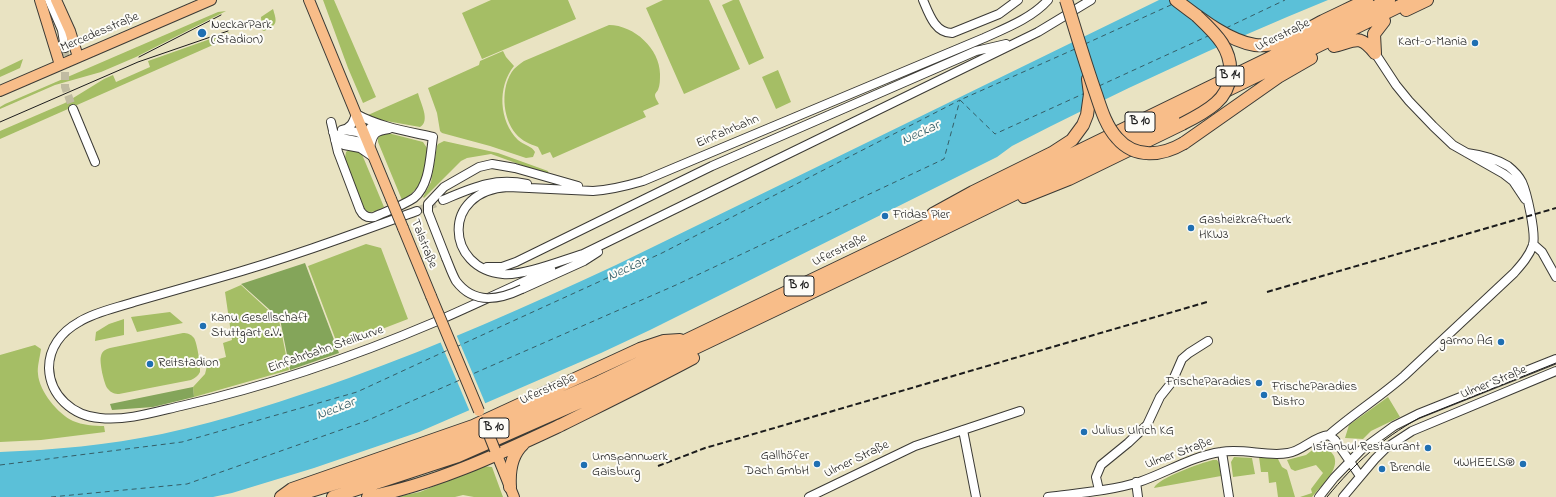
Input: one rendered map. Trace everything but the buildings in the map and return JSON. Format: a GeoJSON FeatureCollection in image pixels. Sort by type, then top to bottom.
{"type":"FeatureCollection","features":[{"type":"Feature","properties":{"kind":"highway"},"geometry":{"type":"LineString","coordinates":[[1066,0],[1086,66],[1107,124],[1122,143],[1140,152],[1154,154],[1169,151],[1184,143],[1278,77],[1301,63],[1427,0]]}},
{"type":"Feature","properties":{"kind":"highway","name":"B 14"},"geometry":{"type":"LineString","coordinates":[[1001,200],[1026,197],[1069,179],[1182,124],[1199,115],[1216,103],[1226,89],[1230,80],[1230,63],[1224,45],[1213,31],[1197,16],[1176,0]]}},
{"type":"Feature","properties":{"kind":"highway","name":"B 14"},"geometry":{"type":"LineString","coordinates":[[1197,16],[1235,38],[1256,45],[1276,43],[1300,33],[1367,0]]}},
{"type":"Feature","properties":{"kind":"highway","name":"Uferstraße"},"geometry":{"type":"LineString","coordinates":[[291,497],[455,445],[599,382],[1389,0]]}},
{"type":"Feature","properties":{"kind":"highway","name":"Uferstraße"},"geometry":{"type":"LineString","coordinates":[[333,497],[465,453],[603,392],[1412,0]]}},
{"type":"Feature","properties":{"kind":"highway"},"geometry":{"type":"LineString","coordinates":[[1375,53],[1374,34],[1384,21]]}},
{"type":"Feature","properties":{"kind":"highway"},"geometry":{"type":"LineString","coordinates":[[1334,46],[1358,40],[1365,42],[1375,53]]}},
{"type":"Feature","properties":{"kind":"highway"},"geometry":{"type":"LineString","coordinates":[[891,242],[925,219],[962,197],[1052,153],[1072,140],[1083,125],[1087,115],[1090,94],[1086,66]]}},
{"type":"Feature","properties":{"kind":"highway","name":"B 10"},"geometry":{"type":"LineString","coordinates":[[282,497],[292,490],[450,435],[635,351],[664,341],[690,339]]}},
{"type":"Feature","properties":{"kind":"highway","name":"B 10"},"geometry":{"type":"LineString","coordinates":[[368,497],[408,487],[496,452],[526,442],[701,355],[713,340]]}},
{"type":"Feature","properties":{"kind":"highway","name":"B 10"},"geometry":{"type":"LineString","coordinates":[[512,492],[510,476],[512,462],[518,449],[526,442]]}},
{"type":"Feature","properties":{"kind":"main road"},"geometry":{"type":"LineString","coordinates":[[40,0],[60,65]]}},
{"type":"Feature","properties":{"kind":"main road"},"geometry":{"type":"LineString","coordinates":[[56,0],[70,31],[78,57]]}},
{"type":"Feature","properties":{"kind":"main road","name":"Mercedesstraße"},"geometry":{"type":"LineString","coordinates":[[0,91],[211,0]]}},
{"type":"Feature","properties":{"kind":"main road","name":"Talstraße"},"geometry":{"type":"LineString","coordinates":[[309,0],[512,492]]}},
{"type":"Feature","properties":{"kind":"street"},"geometry":{"type":"LineString","coordinates":[[48,0],[62,30],[65,48]]}},
{"type":"Feature","properties":{"kind":"street"},"geometry":{"type":"LineString","coordinates":[[923,0],[938,28],[945,33],[952,34],[998,14],[1018,0]]}},
{"type":"Feature","properties":{"kind":"street","name":"Einfahrbahn"},"geometry":{"type":"LineString","coordinates":[[1048,0],[1042,7],[1028,16],[984,38],[663,173],[629,185],[592,191],[546,188],[495,188],[479,194],[470,200],[464,210],[459,224],[460,237],[464,249],[476,264],[484,269],[497,273],[513,274],[583,254],[615,240],[1018,42],[1091,0]]}},
{"type":"Feature","properties":{"kind":"street","name":"Einfahrbahn"},"geometry":{"type":"LineString","coordinates":[[476,264],[495,268],[508,266],[712,166],[976,51],[1018,42]]}},
{"type":"Feature","properties":{"kind":"street"},"geometry":{"type":"LineString","coordinates":[[1360,476],[1349,462],[1336,440],[1330,435],[1390,388],[1509,278],[1523,264],[1533,244],[1533,228],[1527,201],[1513,181],[1443,137],[1396,85],[1375,53]]}},
{"type":"Feature","properties":{"kind":"street"},"geometry":{"type":"LineString","coordinates":[[73,109],[95,162]]}},
{"type":"Feature","properties":{"kind":"street"},"geometry":{"type":"LineString","coordinates":[[342,130],[347,129],[352,125],[356,114],[381,126],[432,137],[425,182],[420,192],[412,199],[374,217],[369,218],[365,216],[360,210],[342,163],[342,144]]}},
{"type":"Feature","properties":{"kind":"street"},"geometry":{"type":"LineString","coordinates":[[342,163],[343,152],[346,148],[333,132],[331,122],[342,130],[357,132],[365,136],[370,128],[381,126]]}},
{"type":"Feature","properties":{"kind":"street"},"geometry":{"type":"LineString","coordinates":[[342,144],[358,140],[370,147],[372,137],[377,132],[391,129]]}},
{"type":"Feature","properties":{"kind":"street"},"geometry":{"type":"LineString","coordinates":[[342,144],[362,149],[374,158]]}},
{"type":"Feature","properties":{"kind":"street"},"geometry":{"type":"LineString","coordinates":[[592,191],[496,164],[479,167],[444,187],[427,206],[446,258],[457,281],[464,289],[482,298],[498,298],[522,290],[584,261],[615,240]]}},
{"type":"Feature","properties":{"kind":"street"},"geometry":{"type":"LineString","coordinates":[[443,200],[475,187],[496,181],[517,182],[546,188]]}},
{"type":"Feature","properties":{"kind":"street","name":"Einfahrbahn Steilkurve"},"geometry":{"type":"LineString","coordinates":[[416,211],[278,260],[91,316],[71,326],[58,340],[50,356],[50,379],[58,396],[77,412],[98,418],[126,417],[174,408],[246,389],[305,371],[406,334],[551,269]]}},
{"type":"Feature","properties":{"kind":"street"},"geometry":{"type":"LineString","coordinates":[[1533,244],[1542,252],[1556,278]]}},
{"type":"Feature","properties":{"kind":"street"},"geometry":{"type":"LineString","coordinates":[[1099,490],[1096,477],[1101,465],[1143,429],[1160,397],[1172,382],[1182,359],[1208,341]]}},
{"type":"Feature","properties":{"kind":"street","name":"Ulmer Straße"},"geometry":{"type":"LineString","coordinates":[[1319,497],[1349,462],[1375,438],[1394,426],[1424,412],[1556,359]]}},
{"type":"Feature","properties":{"kind":"street","name":"Ulmer Straße"},"geometry":{"type":"LineString","coordinates":[[1343,497],[1386,448],[1412,431],[1556,372]]}},
{"type":"Feature","properties":{"kind":"street","name":"Ulmer Straße"},"geometry":{"type":"LineString","coordinates":[[810,497],[895,454],[1020,410]]}},
{"type":"Feature","properties":{"kind":"street"},"geometry":{"type":"LineString","coordinates":[[963,430],[976,497]]}},
{"type":"Feature","properties":{"kind":"street","name":"Ulmer Straße"},"geometry":{"type":"LineString","coordinates":[[1048,497],[1099,490],[1136,482],[1153,477],[1193,460],[1222,452],[1246,451],[1290,453],[1318,437],[1330,435]]}},
{"type":"Feature","properties":{"kind":"street"},"geometry":{"type":"LineString","coordinates":[[1222,452],[1229,497]]}},
{"type":"Feature","properties":{"kind":"street"},"geometry":{"type":"LineString","coordinates":[[1136,482],[1138,497]]}},
{"type":"Feature","properties":{"kind":"green space"},"geometry":{"type":"Polygon","coordinates":[[[323,0],[334,0],[376,97],[363,103],[348,68],[323,0]]]}},
{"type":"Feature","properties":{"kind":"green space"},"geometry":{"type":"Polygon","coordinates":[[[491,0],[568,0],[576,19],[482,59],[462,13],[491,0]]]}},
{"type":"Feature","properties":{"kind":"green space"},"geometry":{"type":"Polygon","coordinates":[[[663,0],[709,0],[740,69],[684,94],[646,8],[663,0]]]}},
{"type":"Feature","properties":{"kind":"green space"},"geometry":{"type":"Polygon","coordinates":[[[733,0],[739,0],[764,58],[749,65],[722,5],[733,0]]]}},
{"type":"Feature","properties":{"kind":"green space"},"geometry":{"type":"Polygon","coordinates":[[[273,9],[276,20],[275,23],[272,27],[264,31],[262,30],[261,17],[273,9]]]}},
{"type":"Feature","properties":{"kind":"green space"},"geometry":{"type":"Polygon","coordinates":[[[226,11],[136,57],[101,72],[55,85],[0,109],[0,107],[5,104],[218,12],[226,11]]]}},
{"type":"Feature","properties":{"kind":"green space"},"geometry":{"type":"Polygon","coordinates":[[[609,25],[628,29],[636,34],[644,40],[656,56],[659,65],[660,84],[655,95],[659,104],[643,111],[646,117],[553,158],[550,152],[542,155],[538,147],[526,142],[516,134],[511,127],[504,102],[506,84],[509,76],[514,69],[524,61],[609,25]]]}},
{"type":"Feature","properties":{"kind":"green space"},"geometry":{"type":"Polygon","coordinates":[[[230,32],[213,45],[0,139],[0,131],[65,103],[104,79],[113,75],[116,82],[150,67],[148,61],[230,32]]]}},
{"type":"Feature","properties":{"kind":"green space"},"geometry":{"type":"Polygon","coordinates":[[[503,51],[514,66],[505,84],[502,104],[504,114],[507,123],[518,140],[534,150],[535,152],[533,157],[526,158],[490,146],[442,133],[440,131],[437,113],[428,88],[479,65],[480,61],[503,51]]]}},
{"type":"Feature","properties":{"kind":"green space"},"geometry":{"type":"Polygon","coordinates":[[[23,59],[20,68],[0,77],[0,70],[23,59]]]}},
{"type":"Feature","properties":{"kind":"green space"},"geometry":{"type":"Polygon","coordinates":[[[778,70],[791,102],[776,109],[762,77],[778,70]]]}},
{"type":"Feature","properties":{"kind":"green space"},"geometry":{"type":"Polygon","coordinates":[[[418,93],[425,116],[425,120],[420,127],[375,119],[368,115],[418,93]]]}},
{"type":"Feature","properties":{"kind":"green space"},"geometry":{"type":"Polygon","coordinates":[[[388,133],[423,142],[427,148],[426,164],[419,185],[409,196],[402,200],[378,142],[380,135],[388,133]]]}},
{"type":"Feature","properties":{"kind":"green space"},"geometry":{"type":"Polygon","coordinates":[[[444,141],[498,153],[548,171],[549,175],[491,154],[467,158],[461,161],[424,198],[423,197],[431,182],[437,146],[444,141]]]}},
{"type":"Feature","properties":{"kind":"green space"},"geometry":{"type":"Polygon","coordinates":[[[351,148],[361,152],[384,207],[370,212],[365,210],[363,207],[345,158],[346,152],[351,148]]]}},
{"type":"Feature","properties":{"kind":"green space"},"geometry":{"type":"Polygon","coordinates":[[[366,244],[381,248],[408,319],[338,346],[308,266],[366,244]]]}},
{"type":"Feature","properties":{"kind":"green space"},"geometry":{"type":"Polygon","coordinates":[[[305,263],[339,353],[290,370],[280,319],[241,284],[305,263]]]}},
{"type":"Feature","properties":{"kind":"green space"},"geometry":{"type":"Polygon","coordinates":[[[241,285],[279,320],[289,370],[194,397],[193,387],[205,374],[208,362],[226,357],[223,343],[232,340],[225,292],[241,285]]]}},
{"type":"Feature","properties":{"kind":"green space"},"geometry":{"type":"Polygon","coordinates":[[[170,312],[183,323],[137,332],[131,317],[170,312]]]}},
{"type":"Feature","properties":{"kind":"green space"},"geometry":{"type":"Polygon","coordinates":[[[124,319],[124,335],[95,341],[96,332],[109,324],[124,319]]]}},
{"type":"Feature","properties":{"kind":"green space","name":"Reitstadion"},"geometry":{"type":"Polygon","coordinates":[[[183,333],[192,336],[196,344],[200,372],[195,378],[119,394],[113,393],[106,387],[101,363],[104,350],[183,333]]]}},
{"type":"Feature","properties":{"kind":"green space"},"geometry":{"type":"Polygon","coordinates":[[[35,345],[41,349],[38,368],[39,381],[50,401],[67,418],[88,425],[104,426],[105,432],[41,440],[0,442],[0,355],[35,345]]]}},
{"type":"Feature","properties":{"kind":"green space"},"geometry":{"type":"Polygon","coordinates":[[[193,387],[194,397],[153,407],[112,410],[110,404],[193,387]]]}},
{"type":"Feature","properties":{"kind":"green space"},"geometry":{"type":"Polygon","coordinates":[[[1388,397],[1400,417],[1371,431],[1363,439],[1345,438],[1349,425],[1388,397]]]}},
{"type":"Feature","properties":{"kind":"green space"},"geometry":{"type":"Polygon","coordinates":[[[1322,447],[1329,450],[1334,456],[1335,461],[1332,472],[1329,478],[1312,497],[1300,497],[1312,493],[1311,489],[1323,473],[1316,465],[1295,471],[1291,469],[1287,460],[1306,455],[1315,448],[1322,447]]]}},
{"type":"Feature","properties":{"kind":"green space"},"geometry":{"type":"Polygon","coordinates":[[[1234,457],[1252,458],[1255,474],[1233,477],[1231,462],[1234,457]]]}},
{"type":"Feature","properties":{"kind":"green space"},"geometry":{"type":"Polygon","coordinates":[[[1259,457],[1278,459],[1282,467],[1287,470],[1295,497],[1278,497],[1276,482],[1269,483],[1268,472],[1261,472],[1259,457]]]}},
{"type":"Feature","properties":{"kind":"green space"},"geometry":{"type":"Polygon","coordinates":[[[1213,460],[1217,460],[1219,463],[1221,476],[1154,488],[1157,484],[1171,476],[1213,460]]]}},
{"type":"Feature","properties":{"kind":"green space"},"geometry":{"type":"Polygon","coordinates":[[[483,466],[492,467],[503,497],[474,497],[463,495],[455,497],[395,497],[420,492],[483,466]]]}},
{"type":"Feature","properties":{"kind":"water","name":"Neckar"},"geometry":{"type":"Polygon","coordinates":[[[1159,0],[1328,0],[1208,52],[1090,107],[1012,146],[997,157],[650,330],[601,353],[419,432],[314,468],[232,493],[213,497],[0,497],[0,452],[81,446],[162,434],[279,402],[417,352],[616,265],[1159,0]]]}},
{"type":"Feature","properties":{"kind":"pier"},"geometry":{"type":"Polygon","coordinates":[[[456,334],[486,405],[470,412],[440,341],[456,334]]]}},
{"type":"Feature","properties":{"kind":"ferry route"},"geometry":{"type":"LineString","coordinates":[[1226,28],[1285,0]]}},
{"type":"Feature","properties":{"kind":"ferry route"},"geometry":{"type":"LineString","coordinates":[[1085,44],[1173,4]]}},
{"type":"Feature","properties":{"kind":"ferry route"},"geometry":{"type":"LineString","coordinates":[[1099,86],[1208,36]]}},
{"type":"Feature","properties":{"kind":"ferry route"},"geometry":{"type":"LineString","coordinates":[[1075,49],[960,100],[995,134],[1085,93]]}},
{"type":"Feature","properties":{"kind":"ferry route"},"geometry":{"type":"LineString","coordinates":[[456,347],[662,253],[960,100],[944,159],[676,285],[468,376]]}},
{"type":"Feature","properties":{"kind":"ferry route"},"geometry":{"type":"LineString","coordinates":[[0,465],[182,442],[357,392],[448,350]]}},
{"type":"Feature","properties":{"kind":"ferry route"},"geometry":{"type":"LineString","coordinates":[[51,497],[187,484],[366,421],[460,380]]}},
{"type":"Feature","properties":{"kind":"tunnel"},"geometry":{"type":"LineString","coordinates":[[65,48],[65,87],[73,109]]}},
{"type":"Feature","properties":{"kind":"tunnel"},"geometry":{"type":"LineString","coordinates":[[417,211],[443,200]]}},
{"type":"Feature","properties":{"kind":"tram line"},"geometry":{"type":"LineString","coordinates":[[139,57],[221,15]]}},
{"type":"Feature","properties":{"kind":"tram line"},"geometry":{"type":"LineString","coordinates":[[0,122],[138,62],[228,31]]}},
{"type":"Feature","properties":{"kind":"tram line"},"geometry":{"type":"LineString","coordinates":[[1327,497],[1359,462],[1380,443],[1405,426],[1419,418],[1556,363]]}},
{"type":"Feature","properties":{"kind":"railway"},"geometry":{"type":"LineString","coordinates":[[1267,292],[1556,208]]}},
{"type":"Feature","properties":{"kind":"railway"},"geometry":{"type":"LineString","coordinates":[[658,466],[705,448],[1207,302]]}},
{"type":"Feature","properties":{"kind":"place","name":"NeckarPark (Stadion)"},"geometry":{"type":"Point","coordinates":[202,33]}},
{"type":"Feature","properties":{"kind":"place","name":"Kart-o-Mania"},"geometry":{"type":"Point","coordinates":[1475,43]}},
{"type":"Feature","properties":{"kind":"place","name":"Fridas Pier"},"geometry":{"type":"Point","coordinates":[885,216]}},
{"type":"Feature","properties":{"kind":"place","name":"Gasheizkraftwerk HKW3"},"geometry":{"type":"Point","coordinates":[1191,228]}},
{"type":"Feature","properties":{"kind":"place","name":"Kanu Gesellschaft Stuttgart e.V."},"geometry":{"type":"Point","coordinates":[203,326]}},
{"type":"Feature","properties":{"kind":"place","name":"garmo AG"},"geometry":{"type":"Point","coordinates":[1501,342]}},
{"type":"Feature","properties":{"kind":"place","name":"Reitstadion"},"geometry":{"type":"Point","coordinates":[150,364]}},
{"type":"Feature","properties":{"kind":"place","name":"FrischeParadies"},"geometry":{"type":"Point","coordinates":[1259,383]}},
{"type":"Feature","properties":{"kind":"place","name":"FrischeParadies Bistro"},"geometry":{"type":"Point","coordinates":[1264,395]}},
{"type":"Feature","properties":{"kind":"place","name":"Julius Ulrich KG"},"geometry":{"type":"Point","coordinates":[1084,432]}},
{"type":"Feature","properties":{"kind":"place","name":"Istanbul Restaurant"},"geometry":{"type":"Point","coordinates":[1428,448]}},
{"type":"Feature","properties":{"kind":"place","name":"Gallhöfer Dach GmbH"},"geometry":{"type":"Point","coordinates":[817,464]}},
{"type":"Feature","properties":{"kind":"place","name":"4WHEELS®"},"geometry":{"type":"Point","coordinates":[1523,464]}},
{"type":"Feature","properties":{"kind":"place","name":"Umspannwerk Gaisburg"},"geometry":{"type":"Point","coordinates":[584,465]}},
{"type":"Feature","properties":{"kind":"place","name":"Brendle"},"geometry":{"type":"Point","coordinates":[1382,469]}}]}
